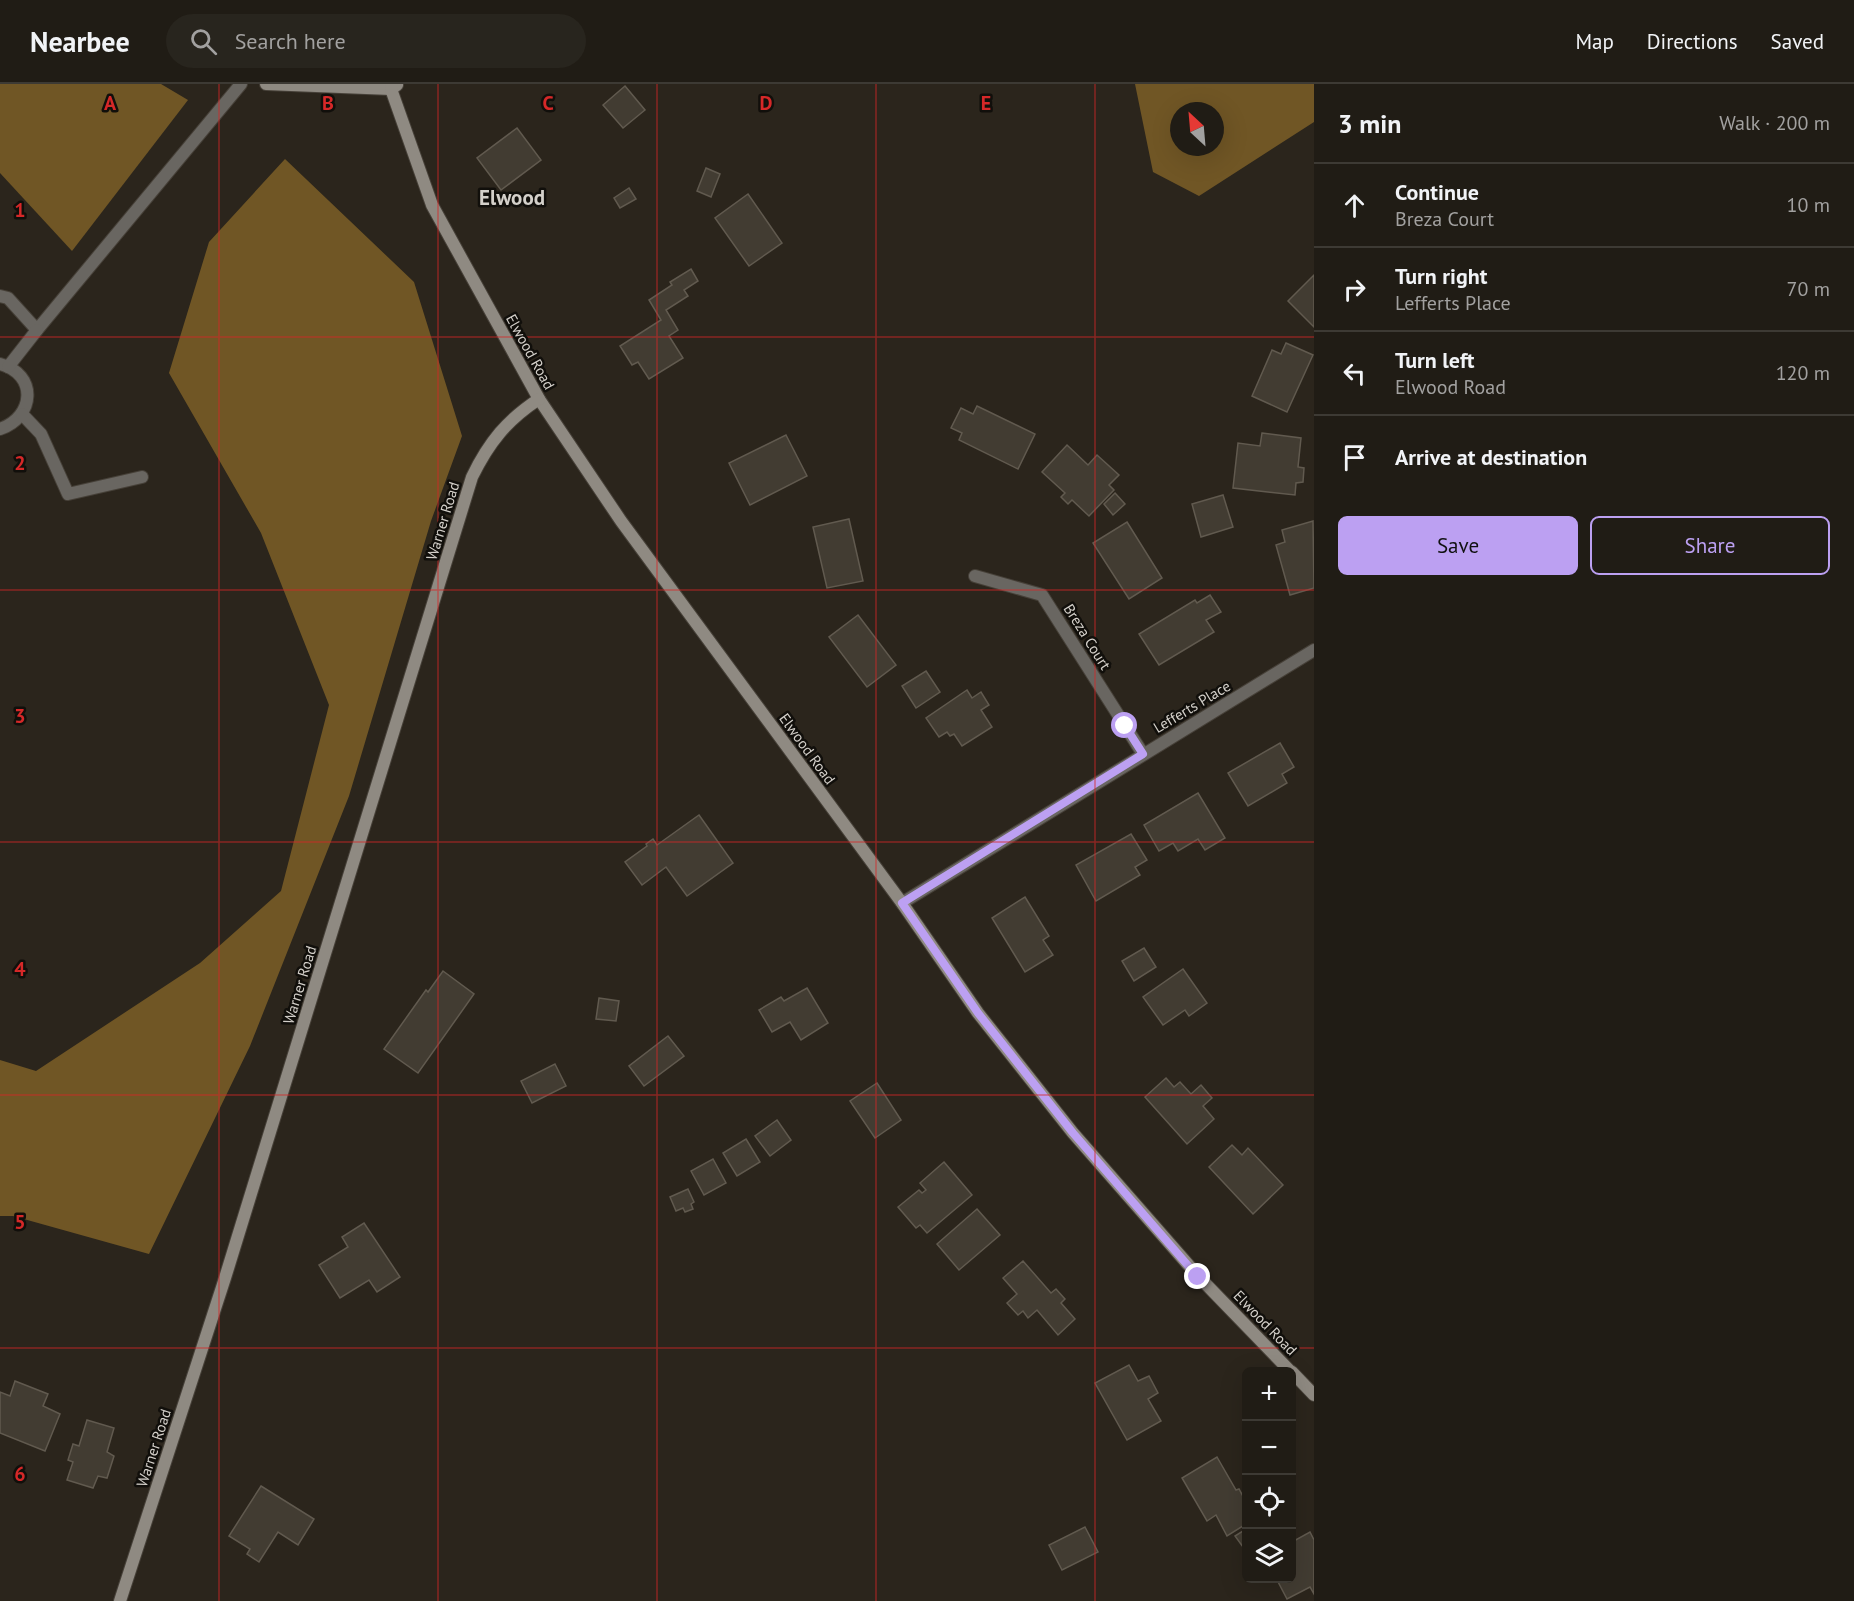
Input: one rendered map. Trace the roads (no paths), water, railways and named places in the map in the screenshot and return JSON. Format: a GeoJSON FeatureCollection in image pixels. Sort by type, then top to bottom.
{"type":"FeatureCollection","features":[{"type":"Feature","properties":{"kind":"main road"},"geometry":{"type":"LineString","coordinates":[[266,84],[393,86]]}},
{"type":"Feature","properties":{"kind":"main road","name":"Elwood Road"},"geometry":{"type":"LineString","coordinates":[[393,86],[432,205],[539,399],[621,521],[902,903],[978,1013],[1073,1133],[1198,1277],[1286,1367]]}},
{"type":"Feature","properties":{"kind":"main road","name":"Warner Road"},"geometry":{"type":"LineString","coordinates":[[120,1601],[225,1278],[472,477],[485,450],[502,429],[522,410],[539,399]]}},
{"type":"Feature","properties":{"kind":"main road","name":"Elwood Road"},"geometry":{"type":"LineString","coordinates":[[1296,1377],[1314,1395]]}},
{"type":"Feature","properties":{"kind":"street"},"geometry":{"type":"LineString","coordinates":[[0,429],[11,426],[22,414],[27,400],[27,390],[23,380],[17,372],[4,366],[37,330],[241,84]]}},
{"type":"Feature","properties":{"kind":"street"},"geometry":{"type":"LineString","coordinates":[[0,296],[8,298],[37,330]]}},
{"type":"Feature","properties":{"kind":"street"},"geometry":{"type":"LineString","coordinates":[[22,414],[41,434],[68,494],[142,477]]}},
{"type":"Feature","properties":{"kind":"street","name":"Breza Court"},"geometry":{"type":"LineString","coordinates":[[975,576],[1042,595],[1143,754]]}},
{"type":"Feature","properties":{"kind":"street","name":"Lefferts Place"},"geometry":{"type":"LineString","coordinates":[[902,903],[1314,650]]}},
{"type":"Feature","properties":{"kind":"district","name":"Elwood"},"geometry":{"type":"Point","coordinates":[512,198]}}]}
